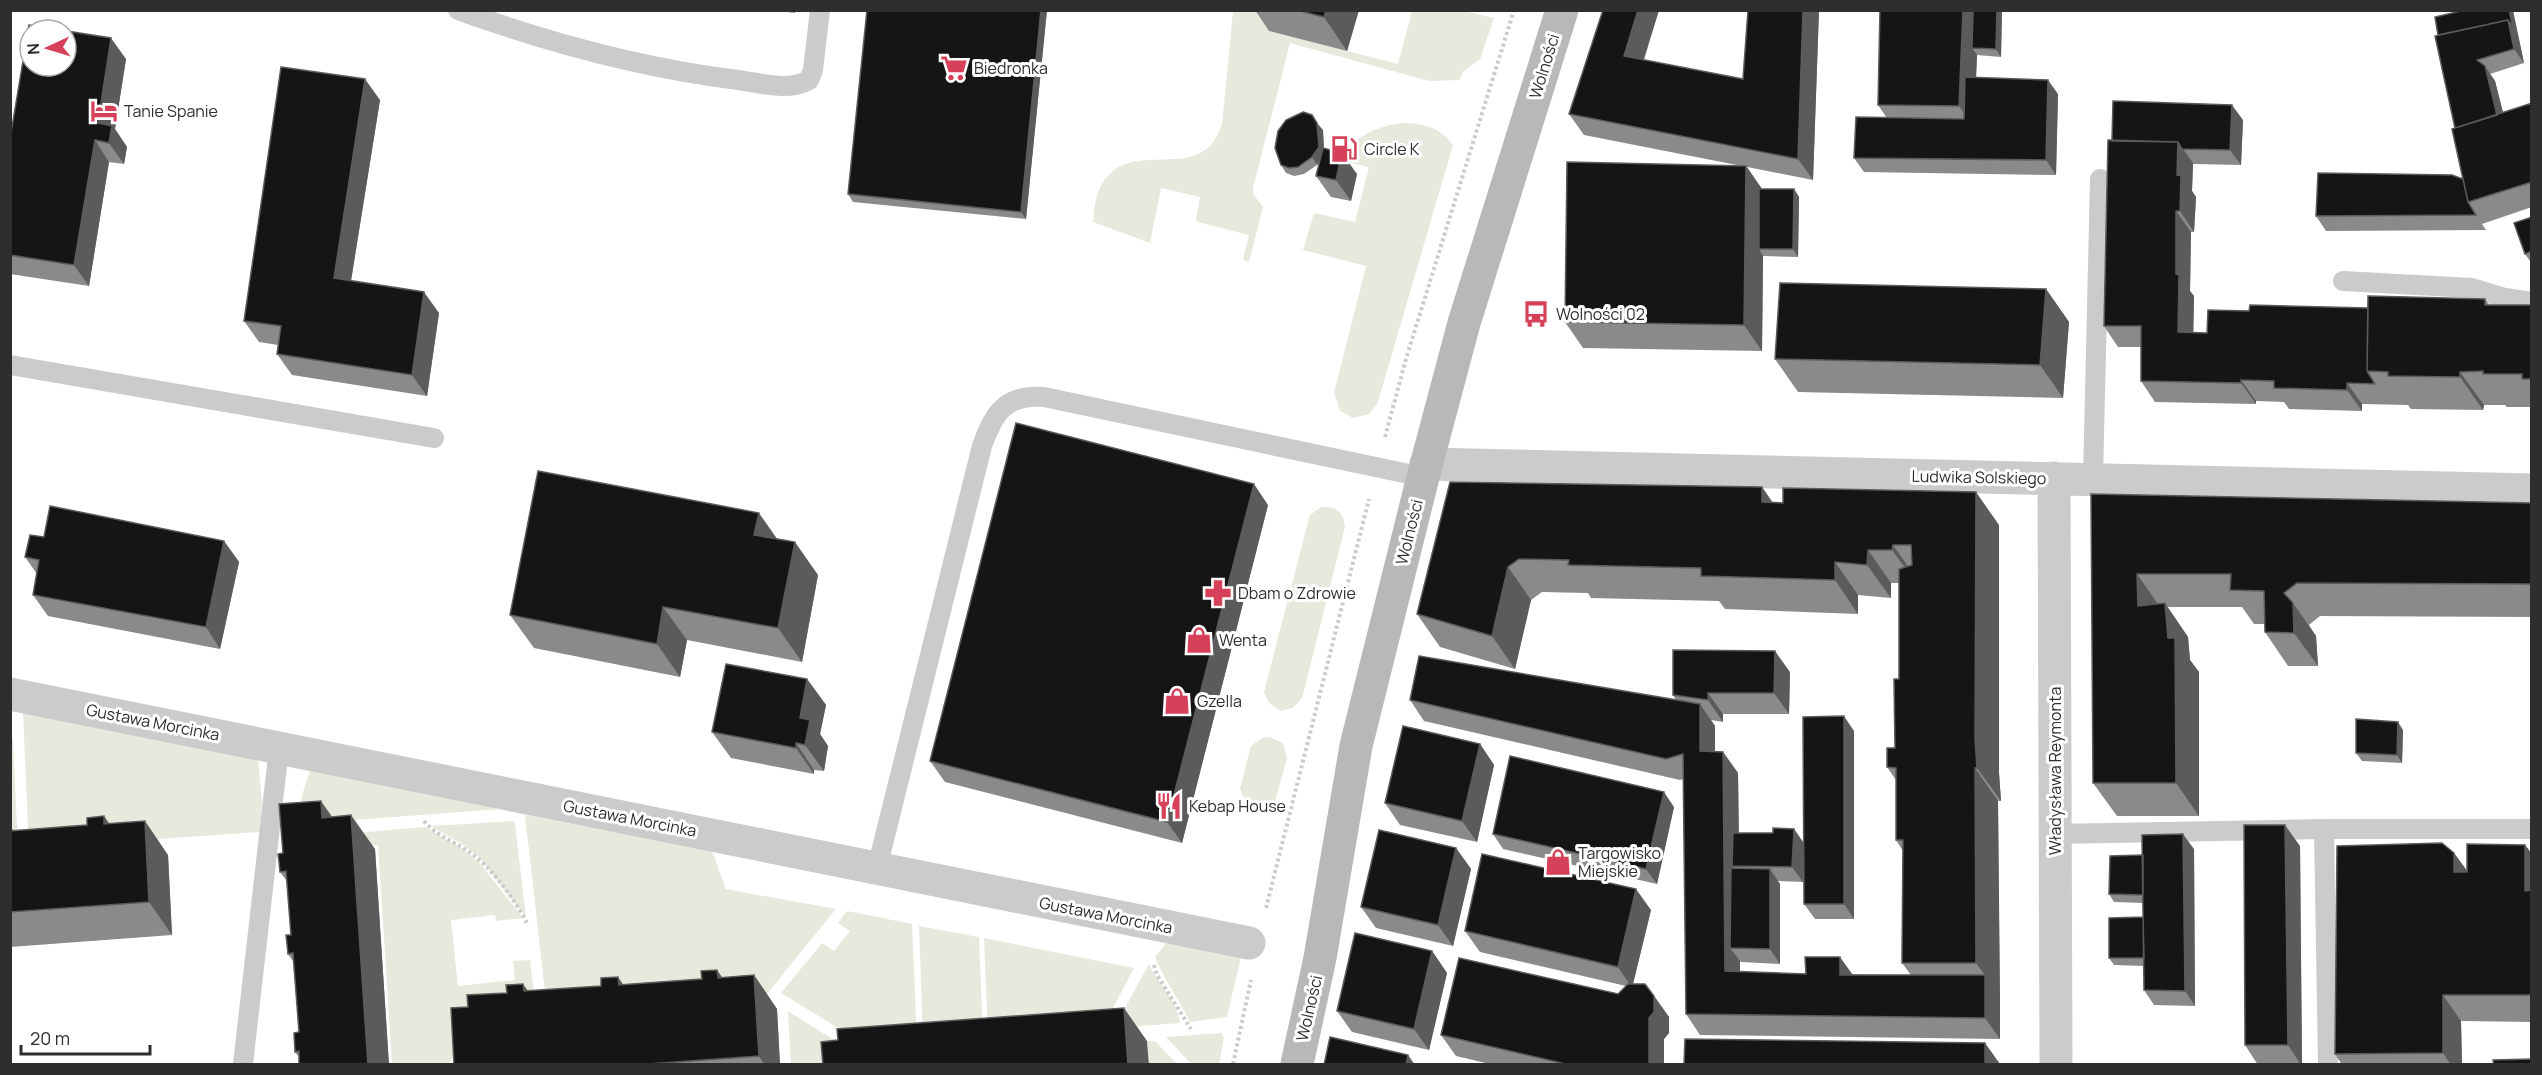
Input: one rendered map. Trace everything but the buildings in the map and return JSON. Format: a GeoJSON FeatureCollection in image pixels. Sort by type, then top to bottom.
{"type":"FeatureCollection","features":[{"type":"Feature","properties":{"kind":"street","name":"Wolności"},"geometry":{"type":"LineString","coordinates":[[1297,1065],[1320,958],[1356,746],[1424,471],[1464,323],[1562,10]]}},
{"type":"Feature","properties":{"kind":"street","name":"Ludwika Solskiego"},"geometry":{"type":"LineString","coordinates":[[1424,471],[2054,478],[2532,490]]}},
{"type":"Feature","properties":{"kind":"street","name":"Władysława Reymonta"},"geometry":{"type":"LineString","coordinates":[[2054,478],[2056,1065]]}},
{"type":"Feature","properties":{"kind":"street","name":"Gustawa Morcinka"},"geometry":{"type":"LineString","coordinates":[[10,693],[1249,943]]}},
{"type":"Feature","properties":{"kind":"lane"},"geometry":{"type":"LineString","coordinates":[[458,10],[515,31],[618,58],[717,78],[779,86],[799,86],[809,80],[813,70],[820,10]]}},
{"type":"Feature","properties":{"kind":"lane"},"geometry":{"type":"LineString","coordinates":[[2093,479],[2100,179]]}},
{"type":"Feature","properties":{"kind":"lane"},"geometry":{"type":"LineString","coordinates":[[2343,281],[2472,288],[2505,298],[2532,302]]}},
{"type":"Feature","properties":{"kind":"lane"},"geometry":{"type":"LineString","coordinates":[[10,364],[434,438]]}},
{"type":"Feature","properties":{"kind":"lane"},"geometry":{"type":"LineString","coordinates":[[877,868],[982,446],[994,418],[1013,400],[1028,396],[1044,398],[1424,471]]}},
{"type":"Feature","properties":{"kind":"lane"},"geometry":{"type":"LineString","coordinates":[[243,1065],[279,748]]}},
{"type":"Feature","properties":{"kind":"lane"},"geometry":{"type":"LineString","coordinates":[[2055,834],[2324,829],[2532,829]]}},
{"type":"Feature","properties":{"kind":"lane"},"geometry":{"type":"LineString","coordinates":[[2324,829],[2328,1065]]}},
{"type":"Feature","properties":{"kind":"path"},"geometry":{"type":"LineString","coordinates":[[1385,436],[1409,347],[1514,10]]}},
{"type":"Feature","properties":{"kind":"path"},"geometry":{"type":"LineString","coordinates":[[1266,910],[1368,504]]}},
{"type":"Feature","properties":{"kind":"path"},"geometry":{"type":"LineString","coordinates":[[424,821],[431,829],[479,859],[527,923]]}},
{"type":"Feature","properties":{"kind":"path"},"geometry":{"type":"LineString","coordinates":[[1153,963],[1157,975],[1191,1029]]}},
{"type":"Feature","properties":{"kind":"path"},"geometry":{"type":"LineString","coordinates":[[1233,1065],[1252,976]]}},
{"type":"Feature","properties":{"kind":"shaded area"},"geometry":{"type":"Polygon","coordinates":[[[1233,11],[1275,11],[1269,31],[1398,64],[1412,11],[1464,11],[1494,18],[1480,59],[1463,72],[1459,80],[1429,81],[1290,43],[1253,188],[1253,194],[1263,207],[1249,262],[1243,260],[1249,235],[1198,222],[1196,219],[1200,197],[1161,188],[1150,243],[1093,222],[1096,199],[1107,177],[1122,165],[1197,155],[1211,144],[1222,124],[1233,11]]]}},
{"type":"Feature","properties":{"kind":"shaded area"},"geometry":{"type":"Polygon","coordinates":[[[1406,123],[1432,128],[1453,145],[1378,402],[1369,414],[1353,418],[1340,411],[1334,393],[1366,266],[1303,250],[1314,213],[1355,222],[1369,167],[1339,160],[1345,152],[1360,138],[1376,129],[1406,123]]]}},
{"type":"Feature","properties":{"kind":"shaded area"},"geometry":{"type":"Polygon","coordinates":[[[1321,507],[1338,511],[1343,517],[1345,527],[1302,698],[1293,708],[1281,711],[1269,703],[1264,692],[1310,515],[1321,507]]]}},
{"type":"Feature","properties":{"kind":"shaded area"},"geometry":{"type":"Polygon","coordinates":[[[23,713],[258,760],[262,802],[260,832],[29,848],[23,713]]]}},
{"type":"Feature","properties":{"kind":"shaded area"},"geometry":{"type":"Polygon","coordinates":[[[1270,737],[1283,743],[1287,758],[1275,802],[1257,808],[1245,801],[1240,789],[1251,746],[1262,738],[1270,737]]]}},
{"type":"Feature","properties":{"kind":"shaded area"},"geometry":{"type":"Polygon","coordinates":[[[11,738],[13,739],[18,849],[11,850],[11,738]]]}},
{"type":"Feature","properties":{"kind":"shaded area"},"geometry":{"type":"Polygon","coordinates":[[[310,771],[501,809],[299,824],[302,795],[310,771]]]}},
{"type":"Feature","properties":{"kind":"shaded area"},"geometry":{"type":"Polygon","coordinates":[[[525,815],[712,851],[726,889],[836,909],[766,995],[547,1010],[525,815]]]}},
{"type":"Feature","properties":{"kind":"shaded area"},"geometry":{"type":"Polygon","coordinates":[[[513,821],[526,918],[480,858],[462,844],[431,826],[513,821]]]}},
{"type":"Feature","properties":{"kind":"shaded area"},"geometry":{"type":"Polygon","coordinates":[[[425,827],[463,849],[478,861],[523,918],[496,921],[495,915],[451,920],[458,986],[515,980],[513,961],[530,960],[536,1010],[473,1014],[449,1064],[392,1064],[378,845],[345,848],[344,834],[425,827]]]}},
{"type":"Feature","properties":{"kind":"shaded area"},"geometry":{"type":"Polygon","coordinates":[[[847,911],[912,924],[917,1040],[866,1045],[781,993],[822,943],[834,951],[850,931],[838,923],[847,911]]]}},
{"type":"Feature","properties":{"kind":"shaded area"},"geometry":{"type":"Polygon","coordinates":[[[919,926],[979,937],[983,1036],[923,1040],[919,926]]]}},
{"type":"Feature","properties":{"kind":"shaded area"},"geometry":{"type":"Polygon","coordinates":[[[984,938],[1134,968],[1102,1029],[988,1036],[984,938]]]}},
{"type":"Feature","properties":{"kind":"shaded area"},"geometry":{"type":"Polygon","coordinates":[[[1167,942],[1241,957],[1227,1017],[1190,1022],[1155,957],[1167,942]]]}},
{"type":"Feature","properties":{"kind":"shaded area"},"geometry":{"type":"Polygon","coordinates":[[[1149,964],[1171,999],[1180,1023],[1114,1028],[1149,964]]]}},
{"type":"Feature","properties":{"kind":"shaded area"},"geometry":{"type":"Polygon","coordinates":[[[788,1011],[850,1050],[830,1064],[791,1064],[788,1011]]]}},
{"type":"Feature","properties":{"kind":"shaded area"},"geometry":{"type":"Polygon","coordinates":[[[1222,1033],[1224,1038],[1219,1064],[1191,1064],[1166,1037],[1222,1033]]]}},
{"type":"Feature","properties":{"kind":"shaded area"},"geometry":{"type":"Polygon","coordinates":[[[1147,1041],[1155,1041],[1177,1064],[1149,1064],[1147,1041]]]}},
{"type":"Feature","properties":{"kind":"place","name":"Biedronka"},"geometry":{"type":"Point","coordinates":[954,68]}},
{"type":"Feature","properties":{"kind":"place","name":"Tanie Spanie"},"geometry":{"type":"Point","coordinates":[104,111]}},
{"type":"Feature","properties":{"kind":"place","name":"Circle K"},"geometry":{"type":"Point","coordinates":[1344,149]}},
{"type":"Feature","properties":{"kind":"place","name":"Wolności 02"},"geometry":{"type":"Point","coordinates":[1536,314]}},
{"type":"Feature","properties":{"kind":"place","name":"Dbam o Zdrowie"},"geometry":{"type":"Point","coordinates":[1218,593]}},
{"type":"Feature","properties":{"kind":"place","name":"Wenta"},"geometry":{"type":"Point","coordinates":[1199,640]}},
{"type":"Feature","properties":{"kind":"place","name":"Gzella"},"geometry":{"type":"Point","coordinates":[1177,701]}},
{"type":"Feature","properties":{"kind":"place","name":"Kebap House"},"geometry":{"type":"Point","coordinates":[1169,806]}},
{"type":"Feature","properties":{"kind":"place","name":"Targowisko Miejskie"},"geometry":{"type":"Point","coordinates":[1558,862]}}]}
